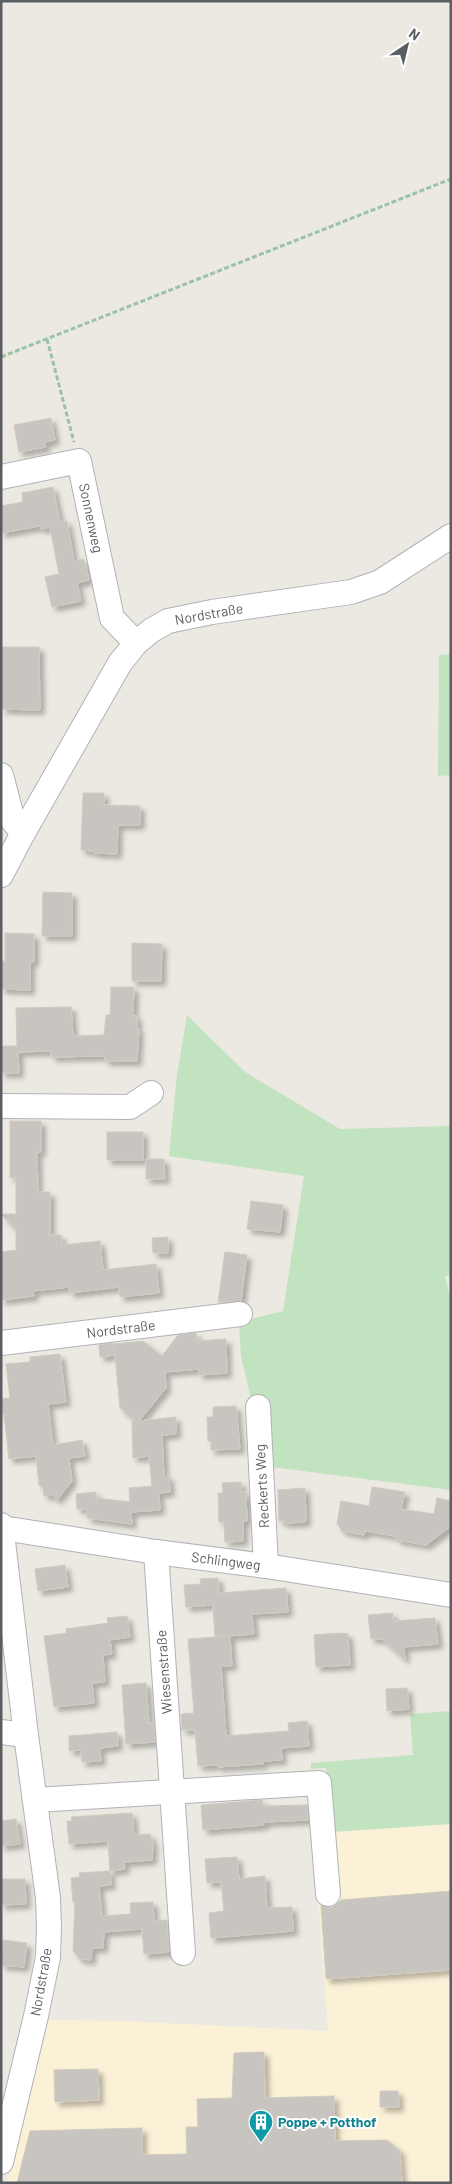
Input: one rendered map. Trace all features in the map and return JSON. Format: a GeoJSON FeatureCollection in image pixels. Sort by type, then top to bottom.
{"type":"FeatureCollection","features":[{"type":"Feature","properties":{"kind":"street"},"geometry":{"type":"LineString","coordinates":[[1,477],[79,461]]}},
{"type":"Feature","properties":{"kind":"street","name":"Sonnenweg"},"geometry":{"type":"LineString","coordinates":[[79,461],[112,618],[136,643]]}},
{"type":"Feature","properties":{"kind":"street","name":"Nordstraße"},"geometry":{"type":"LineString","coordinates":[[1,875],[107,684],[120,663],[136,643],[152,630],[168,621],[212,612],[351,592],[380,582],[451,536]]}},
{"type":"Feature","properties":{"kind":"street"},"geometry":{"type":"LineString","coordinates":[[1,775],[13,821],[23,833]]}},
{"type":"Feature","properties":{"kind":"street"},"geometry":{"type":"LineString","coordinates":[[1,1106],[130,1107],[151,1092]]}},
{"type":"Feature","properties":{"kind":"street","name":"Nordstraße"},"geometry":{"type":"LineString","coordinates":[[1,1343],[240,1314]]}},
{"type":"Feature","properties":{"kind":"street","name":"Reckerts Weg"},"geometry":{"type":"LineString","coordinates":[[258,1407],[266,1566]]}},
{"type":"Feature","properties":{"kind":"street","name":"Nordstraße"},"geometry":{"type":"LineString","coordinates":[[1,2162],[34,2026],[48,1957],[48,1898],[26,1735],[2,1526]]}},
{"type":"Feature","properties":{"kind":"street","name":"Schlingweg"},"geometry":{"type":"LineString","coordinates":[[2,1526],[156,1552],[266,1566],[451,1595]]}},
{"type":"Feature","properties":{"kind":"street","name":"Wiesenstraße"},"geometry":{"type":"LineString","coordinates":[[156,1552],[183,1953]]}},
{"type":"Feature","properties":{"kind":"street"},"geometry":{"type":"LineString","coordinates":[[1,1732],[26,1735]]}},
{"type":"Feature","properties":{"kind":"street"},"geometry":{"type":"LineString","coordinates":[[35,1800],[319,1783],[328,1894]]}},
{"type":"Feature","properties":{"kind":"path"},"geometry":{"type":"LineString","coordinates":[[1,357],[451,179]]}},
{"type":"Feature","properties":{"kind":"path"},"geometry":{"type":"LineString","coordinates":[[47,339],[79,461]]}},
{"type":"Feature","properties":{"kind":"shaded area"},"geometry":{"type":"Polygon","coordinates":[[[451,1824],[451,2183],[7,2183],[48,2020],[119,2021],[328,2031],[318,1896],[331,1832],[451,1824]]]}},
{"type":"Feature","properties":{"kind":"green space"},"geometry":{"type":"Polygon","coordinates":[[[451,654],[451,775],[438,776],[439,655],[451,654]]]}},
{"type":"Feature","properties":{"kind":"green space"},"geometry":{"type":"Polygon","coordinates":[[[187,1015],[245,1072],[340,1129],[451,1126],[451,1275],[445,1276],[451,1301],[451,1490],[272,1467],[268,1398],[251,1399],[241,1356],[239,1322],[283,1311],[304,1176],[169,1156],[177,1075],[187,1015]]]}},
{"type":"Feature","properties":{"kind":"green space"},"geometry":{"type":"Polygon","coordinates":[[[451,1711],[451,1824],[331,1832],[326,1768],[311,1769],[311,1763],[413,1755],[410,1714],[451,1711]]]}},
{"type":"Feature","properties":{"kind":"building"},"geometry":{"type":"Polygon","coordinates":[[[51,418],[55,440],[45,442],[46,447],[19,452],[14,425],[51,418]]]}},
{"type":"Feature","properties":{"kind":"building"},"geometry":{"type":"Polygon","coordinates":[[[53,487],[60,522],[67,521],[74,561],[84,559],[89,580],[77,583],[81,601],[52,607],[45,577],[59,574],[50,527],[41,529],[40,526],[1,533],[1,506],[23,502],[22,493],[53,487]]]}},
{"type":"Feature","properties":{"kind":"building"},"geometry":{"type":"Polygon","coordinates":[[[1,647],[39,647],[40,710],[2,709],[1,647]]]}},
{"type":"Feature","properties":{"kind":"building"},"geometry":{"type":"Polygon","coordinates":[[[83,793],[104,793],[104,805],[140,806],[140,825],[118,825],[117,854],[94,853],[94,851],[81,850],[83,793]]]}},
{"type":"Feature","properties":{"kind":"building"},"geometry":{"type":"Polygon","coordinates":[[[43,892],[72,893],[72,936],[42,936],[43,892]]]}},
{"type":"Feature","properties":{"kind":"building"},"geometry":{"type":"Polygon","coordinates":[[[5,933],[34,934],[34,962],[30,962],[30,990],[1,989],[1,961],[5,961],[5,933]]]}},
{"type":"Feature","properties":{"kind":"building"},"geometry":{"type":"Polygon","coordinates":[[[132,943],[162,944],[161,981],[132,981],[132,943]]]}},
{"type":"Feature","properties":{"kind":"building"},"geometry":{"type":"Polygon","coordinates":[[[111,987],[134,987],[133,1016],[137,1016],[137,1029],[139,1029],[137,1061],[105,1061],[105,1056],[51,1057],[51,1051],[18,1052],[19,1073],[1,1073],[1,1046],[17,1046],[16,1008],[71,1007],[73,1036],[104,1035],[106,1015],[110,1015],[111,987]]]}},
{"type":"Feature","properties":{"kind":"building"},"geometry":{"type":"Polygon","coordinates":[[[10,1121],[41,1121],[41,1152],[37,1152],[38,1192],[50,1192],[50,1235],[61,1235],[62,1245],[100,1241],[103,1270],[156,1264],[159,1293],[120,1297],[119,1287],[70,1293],[69,1287],[33,1291],[34,1296],[1,1300],[1,1252],[16,1250],[16,1230],[1,1214],[16,1214],[16,1177],[10,1178],[10,1121]]]}},
{"type":"Feature","properties":{"kind":"building"},"geometry":{"type":"Polygon","coordinates":[[[107,1132],[143,1132],[143,1160],[107,1160],[107,1132]]]}},
{"type":"Feature","properties":{"kind":"building"},"geometry":{"type":"Polygon","coordinates":[[[146,1159],[164,1159],[165,1179],[146,1179],[146,1159]]]}},
{"type":"Feature","properties":{"kind":"building"},"geometry":{"type":"Polygon","coordinates":[[[251,1201],[283,1205],[280,1232],[247,1229],[251,1201]]]}},
{"type":"Feature","properties":{"kind":"building"},"geometry":{"type":"Polygon","coordinates":[[[168,1237],[168,1253],[153,1253],[152,1238],[168,1237]]]}},
{"type":"Feature","properties":{"kind":"building"},"geometry":{"type":"Polygon","coordinates":[[[225,1252],[247,1255],[241,1301],[218,1302],[225,1252]]]}},
{"type":"Feature","properties":{"kind":"building"},"geometry":{"type":"Polygon","coordinates":[[[196,1333],[197,1341],[226,1339],[227,1373],[199,1375],[199,1369],[165,1372],[166,1388],[139,1421],[176,1417],[176,1434],[162,1435],[164,1477],[169,1476],[170,1492],[159,1493],[160,1510],[131,1512],[132,1524],[87,1518],[87,1509],[77,1509],[76,1494],[96,1492],[96,1498],[130,1502],[129,1488],[152,1486],[149,1456],[133,1458],[132,1421],[136,1421],[120,1408],[114,1344],[143,1341],[162,1356],[178,1335],[196,1333]]]}},
{"type":"Feature","properties":{"kind":"building"},"geometry":{"type":"Polygon","coordinates":[[[113,1343],[115,1355],[100,1357],[99,1345],[113,1343]]]}},
{"type":"Feature","properties":{"kind":"building"},"geometry":{"type":"Polygon","coordinates":[[[60,1354],[66,1402],[48,1404],[53,1445],[82,1440],[85,1456],[69,1458],[72,1481],[57,1500],[52,1495],[44,1496],[43,1488],[39,1485],[36,1456],[9,1459],[4,1414],[1,1414],[1,1399],[10,1398],[6,1364],[30,1362],[30,1357],[60,1354]]]}},
{"type":"Feature","properties":{"kind":"building"},"geometry":{"type":"Polygon","coordinates":[[[236,1406],[240,1449],[211,1450],[211,1441],[208,1441],[207,1417],[213,1417],[213,1407],[236,1406]]]}},
{"type":"Feature","properties":{"kind":"building"},"geometry":{"type":"Polygon","coordinates":[[[241,1482],[241,1492],[246,1492],[247,1521],[243,1521],[243,1541],[225,1542],[224,1522],[219,1522],[218,1493],[223,1493],[222,1483],[241,1482]]]}},
{"type":"Feature","properties":{"kind":"building"},"geometry":{"type":"Polygon","coordinates":[[[372,1487],[405,1492],[401,1509],[434,1514],[437,1498],[451,1501],[451,1526],[426,1545],[397,1540],[395,1536],[365,1531],[364,1535],[342,1531],[337,1523],[341,1501],[369,1506],[372,1487]]]}},
{"type":"Feature","properties":{"kind":"building"},"geometry":{"type":"Polygon","coordinates":[[[305,1488],[305,1522],[285,1523],[284,1521],[279,1521],[278,1490],[305,1488]]]}},
{"type":"Feature","properties":{"kind":"building"},"geometry":{"type":"Polygon","coordinates":[[[65,1565],[68,1587],[38,1591],[35,1569],[65,1565]]]}},
{"type":"Feature","properties":{"kind":"building"},"geometry":{"type":"Polygon","coordinates":[[[218,1578],[219,1593],[286,1588],[288,1612],[252,1614],[254,1634],[215,1637],[213,1605],[186,1607],[184,1585],[201,1584],[200,1579],[218,1578]]]}},
{"type":"Feature","properties":{"kind":"building"},"geometry":{"type":"Polygon","coordinates":[[[393,1613],[393,1621],[435,1618],[438,1644],[404,1647],[405,1660],[382,1639],[371,1639],[368,1615],[393,1613]]]}},
{"type":"Feature","properties":{"kind":"building"},"geometry":{"type":"Polygon","coordinates":[[[127,1616],[130,1637],[110,1640],[112,1654],[103,1655],[105,1682],[92,1683],[94,1703],[54,1707],[44,1636],[67,1633],[66,1629],[108,1623],[107,1618],[127,1616]]]}},
{"type":"Feature","properties":{"kind":"building"},"geometry":{"type":"Polygon","coordinates":[[[348,1634],[350,1665],[316,1667],[314,1635],[348,1634]]]}},
{"type":"Feature","properties":{"kind":"building"},"geometry":{"type":"Polygon","coordinates":[[[230,1636],[232,1666],[221,1666],[226,1736],[289,1731],[288,1723],[307,1721],[309,1746],[281,1748],[282,1760],[263,1761],[263,1764],[218,1767],[218,1765],[198,1766],[195,1730],[182,1730],[181,1714],[194,1713],[188,1639],[230,1636]]]}},
{"type":"Feature","properties":{"kind":"building"},"geometry":{"type":"Polygon","coordinates":[[[146,1683],[149,1723],[154,1723],[155,1742],[126,1744],[122,1685],[146,1683]]]}},
{"type":"Feature","properties":{"kind":"building"},"geometry":{"type":"Polygon","coordinates":[[[407,1688],[409,1709],[387,1711],[386,1689],[407,1688]]]}},
{"type":"Feature","properties":{"kind":"building"},"geometry":{"type":"Polygon","coordinates":[[[117,1732],[118,1746],[100,1748],[101,1761],[82,1762],[81,1750],[69,1751],[69,1736],[117,1732]]]}},
{"type":"Feature","properties":{"kind":"building"},"geometry":{"type":"Polygon","coordinates":[[[262,1800],[263,1806],[307,1805],[308,1820],[264,1822],[264,1825],[203,1830],[201,1805],[262,1800]]]}},
{"type":"Feature","properties":{"kind":"building"},"geometry":{"type":"Polygon","coordinates":[[[132,1813],[134,1835],[150,1834],[153,1844],[152,1860],[124,1862],[125,1869],[110,1871],[108,1841],[69,1844],[67,1821],[72,1821],[71,1817],[132,1813]]]}},
{"type":"Feature","properties":{"kind":"building"},"geometry":{"type":"Polygon","coordinates":[[[16,1819],[20,1844],[1,1846],[1,1821],[16,1819]]]}},
{"type":"Feature","properties":{"kind":"building"},"geometry":{"type":"Polygon","coordinates":[[[237,1857],[239,1879],[265,1876],[267,1908],[292,1907],[293,1931],[211,1938],[209,1913],[224,1911],[221,1882],[207,1883],[205,1859],[237,1857]]]}},
{"type":"Feature","properties":{"kind":"building"},"geometry":{"type":"Polygon","coordinates":[[[110,1871],[111,1885],[99,1886],[102,1916],[131,1914],[130,1903],[153,1902],[154,1921],[167,1920],[169,1952],[144,1954],[142,1929],[104,1932],[103,1948],[92,1948],[91,1960],[80,1959],[73,1951],[75,1902],[73,1902],[71,1878],[80,1877],[79,1873],[110,1871]]]}},
{"type":"Feature","properties":{"kind":"building"},"geometry":{"type":"Polygon","coordinates":[[[1,1879],[25,1879],[26,1904],[1,1905],[1,1879]]]}},
{"type":"Feature","properties":{"kind":"building"},"geometry":{"type":"Polygon","coordinates":[[[451,1891],[451,1970],[326,1979],[321,1905],[330,1908],[341,1900],[451,1891]]]}},
{"type":"Feature","properties":{"kind":"building"},"geometry":{"type":"Polygon","coordinates":[[[3,1940],[27,1943],[24,1967],[1,1965],[3,1940]]]}},
{"type":"Feature","properties":{"kind":"building","name":"Poppe + Potthof"},"geometry":{"type":"Polygon","coordinates":[[[264,2052],[265,2098],[334,2096],[335,2141],[387,2140],[400,2151],[402,2183],[17,2183],[30,2131],[142,2128],[142,2155],[187,2154],[186,2127],[198,2127],[197,2099],[232,2098],[234,2053],[264,2052]]]}},
{"type":"Feature","properties":{"kind":"building"},"geometry":{"type":"Polygon","coordinates":[[[98,2069],[99,2100],[55,2102],[54,2070],[98,2069]]]}},
{"type":"Feature","properties":{"kind":"building"},"geometry":{"type":"Polygon","coordinates":[[[380,2091],[398,2091],[399,2107],[380,2107],[380,2091]]]}},
{"type":"Feature","properties":{"kind":"place","name":"Poppe + Potthof"},"geometry":{"type":"Point","coordinates":[261,2143]}}]}
